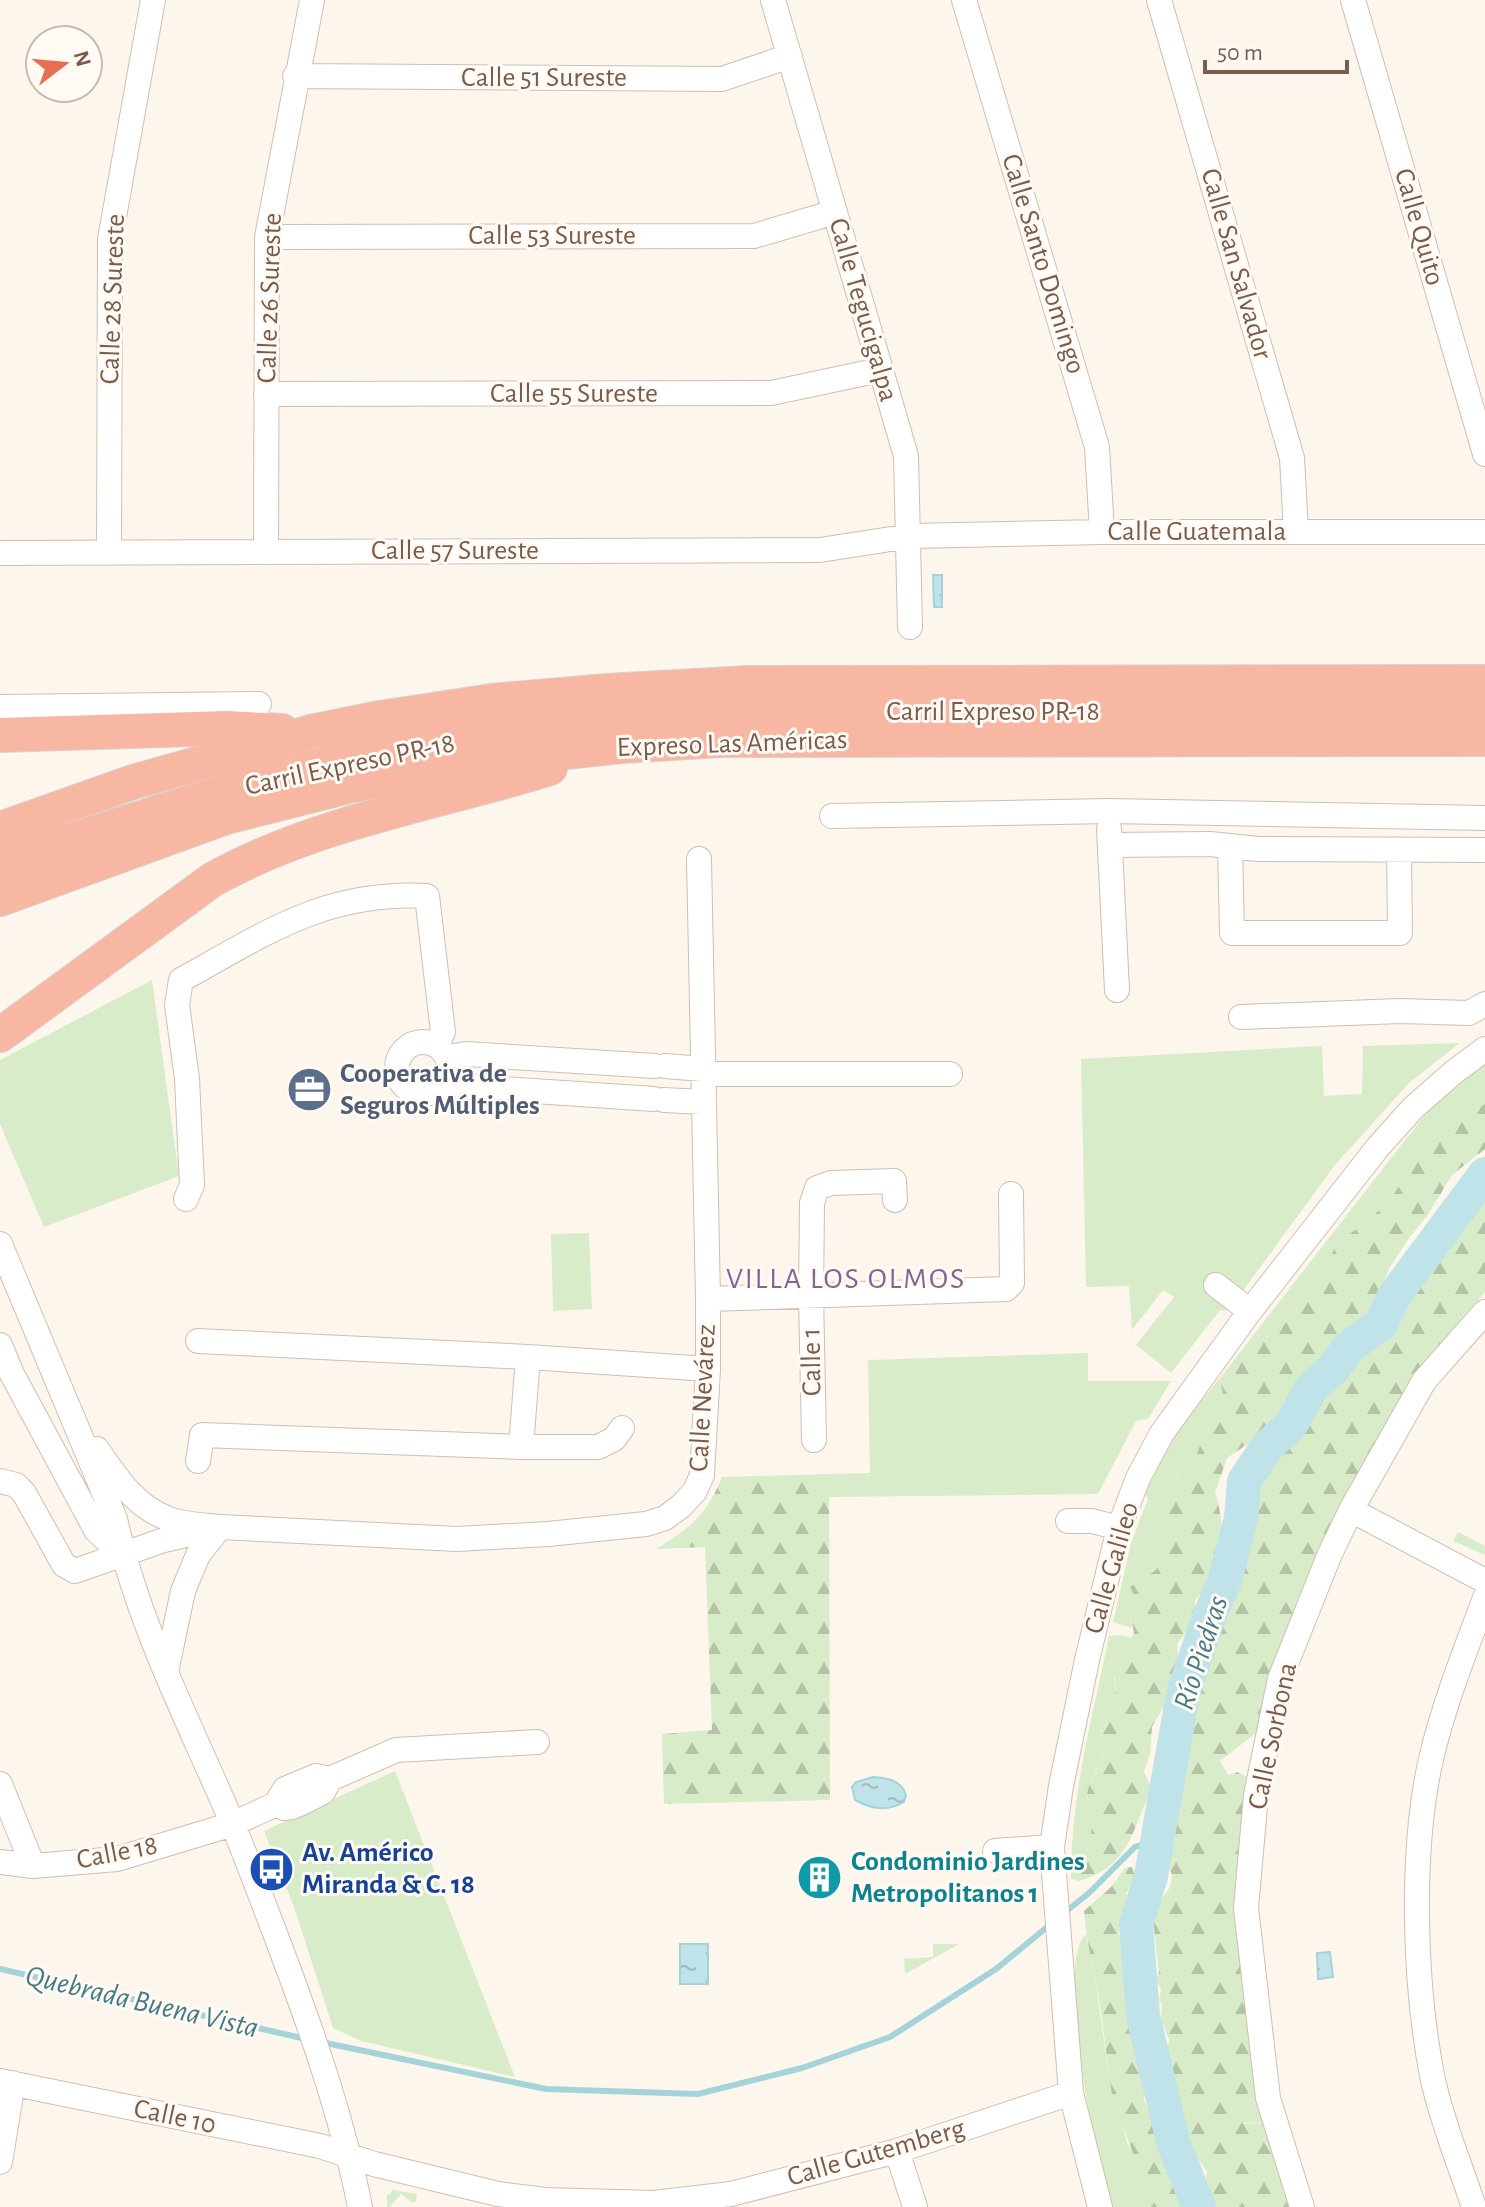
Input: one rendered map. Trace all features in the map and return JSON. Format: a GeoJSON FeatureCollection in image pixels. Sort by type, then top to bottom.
{"type":"FeatureCollection","features":[{"type":"Feature","properties":{"kind":"highway","name":"Expreso Las Américas"},"geometry":{"type":"LineString","coordinates":[[0,829],[133,782],[311,732],[492,701],[692,686],[1485,682]]}},
{"type":"Feature","properties":{"kind":"highway","name":"Carril Expreso PR-18"},"geometry":{"type":"LineString","coordinates":[[0,864],[205,798],[328,764],[493,735],[654,719],[754,713],[1485,710]]}},
{"type":"Feature","properties":{"kind":"highway"},"geometry":{"type":"LineString","coordinates":[[2,729],[227,728],[311,732]]}},
{"type":"Feature","properties":{"kind":"highway","name":"Expreso Las Américas"},"geometry":{"type":"LineString","coordinates":[[0,899],[226,817],[353,785],[491,760],[622,746],[721,740],[1485,739]]}},
{"type":"Feature","properties":{"kind":"highway"},"geometry":{"type":"LineString","coordinates":[[0,1035],[212,880],[242,864],[281,847],[369,819],[496,785],[622,746]]}},
{"type":"Feature","properties":{"kind":"highway","name":"Carril Expreso PR-18"},"geometry":{"type":"LineString","coordinates":[[0,873],[84,837]]}},
{"type":"Feature","properties":{"kind":"street","name":"Calle 28 Sureste"},"geometry":{"type":"LineString","coordinates":[[109,553],[110,239],[153,0]]}},
{"type":"Feature","properties":{"kind":"street","name":"Calle 26 Sureste"},"geometry":{"type":"LineString","coordinates":[[266,551],[267,237],[295,76],[312,0]]}},
{"type":"Feature","properties":{"kind":"street","name":"Calle Tegucigalpa"},"geometry":{"type":"LineString","coordinates":[[773,0],[906,456],[910,627]]}},
{"type":"Feature","properties":{"kind":"street","name":"Calle Santo Domingo"},"geometry":{"type":"LineString","coordinates":[[964,0],[1097,447],[1102,532]]}},
{"type":"Feature","properties":{"kind":"street","name":"Calle San Salvador"},"geometry":{"type":"LineString","coordinates":[[1159,0],[1292,458],[1296,531]]}},
{"type":"Feature","properties":{"kind":"street","name":"Calle Quito"},"geometry":{"type":"LineString","coordinates":[[1353,0],[1485,454]]}},
{"type":"Feature","properties":{"kind":"street","name":"Calle 51 Sureste"},"geometry":{"type":"LineString","coordinates":[[295,76],[722,79],[790,56]]}},
{"type":"Feature","properties":{"kind":"street","name":"Calle 53 Sureste"},"geometry":{"type":"LineString","coordinates":[[267,237],[754,236],[835,212]]}},
{"type":"Feature","properties":{"kind":"street","name":"Calle 55 Sureste"},"geometry":{"type":"LineString","coordinates":[[266,394],[771,393],[880,370]]}},
{"type":"Feature","properties":{"kind":"street","name":"Calle Guatemala"},"geometry":{"type":"LineString","coordinates":[[910,536],[1102,532],[1485,532]]}},
{"type":"Feature","properties":{"kind":"street","name":"Calle 57 Sureste"},"geometry":{"type":"LineString","coordinates":[[0,553],[820,550],[910,536]]}},
{"type":"Feature","properties":{"kind":"street"},"geometry":{"type":"LineString","coordinates":[[2,729],[259,704]]}},
{"type":"Feature","properties":{"kind":"street"},"geometry":{"type":"LineString","coordinates":[[832,816],[1109,811],[1485,818]]}},
{"type":"Feature","properties":{"kind":"street"},"geometry":{"type":"LineString","coordinates":[[1109,811],[1117,990]]}},
{"type":"Feature","properties":{"kind":"street"},"geometry":{"type":"LineString","coordinates":[[1110,845],[1485,850]]}},
{"type":"Feature","properties":{"kind":"street"},"geometry":{"type":"LineString","coordinates":[[1230,846],[1232,933],[1400,933],[1399,850]]}},
{"type":"Feature","properties":{"kind":"street","name":"Calle Nevárez"},"geometry":{"type":"LineString","coordinates":[[0,1481],[16,1485],[24,1493],[69,1570],[81,1570],[164,1540],[220,1527],[457,1539],[646,1524],[665,1518],[681,1506],[695,1491],[702,1475],[708,1369],[699,859]]}},
{"type":"Feature","properties":{"kind":"street"},"geometry":{"type":"LineString","coordinates":[[186,1199],[192,1185],[187,1079],[177,1005],[181,980],[303,914],[363,897],[393,894],[427,896],[443,1032],[442,1051],[449,1067],[443,1085],[436,1091],[418,1094],[403,1085],[397,1068],[403,1051],[410,1045],[428,1042],[442,1051],[466,1054],[703,1071],[950,1074]]}},
{"type":"Feature","properties":{"kind":"street"},"geometry":{"type":"LineString","coordinates":[[1241,1017],[1477,1009],[1485,1037]]}},
{"type":"Feature","properties":{"kind":"street","name":"Calle Galileo"},"geometry":{"type":"LineString","coordinates":[[1100,2207],[1071,2093],[1052,1847],[1087,1660],[1119,1528],[1138,1478],[1162,1433],[1250,1311],[1378,1147],[1413,1108],[1485,1049]]}},
{"type":"Feature","properties":{"kind":"street"},"geometry":{"type":"LineString","coordinates":[[443,1085],[703,1102]]}},
{"type":"Feature","properties":{"kind":"street","name":"Calle 1"},"geometry":{"type":"LineString","coordinates":[[814,1440],[812,1203],[817,1188],[831,1183],[894,1190]]}},
{"type":"Feature","properties":{"kind":"street"},"geometry":{"type":"LineString","coordinates":[[708,1299],[1011,1287],[1011,1194]]}},
{"type":"Feature","properties":{"kind":"street"},"geometry":{"type":"LineString","coordinates":[[0,1244],[115,1519],[123,1556],[166,1673],[233,1824],[309,2022],[349,2154],[360,2207]]}},
{"type":"Feature","properties":{"kind":"street"},"geometry":{"type":"LineString","coordinates":[[1216,1285],[1250,1311]]}},
{"type":"Feature","properties":{"kind":"street","name":"Calle Sorbona"},"geometry":{"type":"LineString","coordinates":[[1302,2207],[1268,2098],[1246,1908],[1256,1795],[1280,1679],[1329,1556],[1351,1510],[1424,1381],[1485,1312]]}},
{"type":"Feature","properties":{"kind":"street"},"geometry":{"type":"LineString","coordinates":[[198,1341],[708,1369]]}},
{"type":"Feature","properties":{"kind":"street"},"geometry":{"type":"LineString","coordinates":[[0,1345],[12,1374],[96,1530],[123,1556]]}},
{"type":"Feature","properties":{"kind":"street"},"geometry":{"type":"LineString","coordinates":[[521,1447],[528,1357]]}},
{"type":"Feature","properties":{"kind":"street"},"geometry":{"type":"LineString","coordinates":[[67,1408],[118,1481],[144,1506],[170,1520],[220,1527]]}},
{"type":"Feature","properties":{"kind":"street"},"geometry":{"type":"LineString","coordinates":[[198,1461],[202,1435],[598,1447],[614,1439],[622,1428]]}},
{"type":"Feature","properties":{"kind":"street"},"geometry":{"type":"LineString","coordinates":[[1351,1510],[1485,1581]]}},
{"type":"Feature","properties":{"kind":"street"},"geometry":{"type":"LineString","coordinates":[[1068,1521],[1092,1521],[1119,1528]]}},
{"type":"Feature","properties":{"kind":"street"},"geometry":{"type":"LineString","coordinates":[[166,1673],[183,1591],[198,1555],[220,1527]]}},
{"type":"Feature","properties":{"kind":"street"},"geometry":{"type":"LineString","coordinates":[[1474,2207],[1433,2081],[1417,1940],[1419,1848],[1431,1761],[1454,1681],[1485,1598]]}},
{"type":"Feature","properties":{"kind":"street","name":"Calle 18"},"geometry":{"type":"LineString","coordinates":[[0,1862],[33,1866],[117,1859],[233,1824],[276,1804],[284,1808],[310,1800],[323,1792],[330,1779],[396,1750],[537,1742]]}},
{"type":"Feature","properties":{"kind":"street"},"geometry":{"type":"LineString","coordinates":[[0,1784],[33,1866]]}},
{"type":"Feature","properties":{"kind":"street"},"geometry":{"type":"LineString","coordinates":[[995,1851],[1052,1847]]}},
{"type":"Feature","properties":{"kind":"street"},"geometry":{"type":"LineString","coordinates":[[0,2162],[6,2082]]}},
{"type":"Feature","properties":{"kind":"street","name":"Calle 10"},"geometry":{"type":"LineString","coordinates":[[6,2082],[349,2154]]}},
{"type":"Feature","properties":{"kind":"street","name":"Calle Gutemberg"},"geometry":{"type":"LineString","coordinates":[[349,2154],[498,2200],[654,2203],[732,2200],[897,2151],[1071,2093]]}},
{"type":"Feature","properties":{"kind":"street"},"geometry":{"type":"LineString","coordinates":[[897,2151],[915,2207]]}},
{"type":"Feature","properties":{"kind":"green space"},"geometry":{"type":"Polygon","coordinates":[[[152,980],[179,1176],[44,1227],[0,1124],[0,1060],[152,980]]]}},
{"type":"Feature","properties":{"kind":"green space"},"geometry":{"type":"Polygon","coordinates":[[[1460,1043],[1410,1082],[1335,1165],[1228,1311],[1220,1310],[1171,1373],[1136,1345],[1174,1297],[1163,1290],[1132,1330],[1129,1286],[1086,1287],[1081,1059],[1322,1046],[1324,1096],[1362,1094],[1363,1046],[1460,1043]]]}},
{"type":"Feature","properties":{"kind":"green space"},"geometry":{"type":"Polygon","coordinates":[[[1485,1062],[1485,1104],[1441,1132],[1427,1145],[1389,1201],[1363,1225],[1343,1238],[1324,1272],[1303,1292],[1267,1337],[1255,1333],[1427,1112],[1485,1062]]]}},
{"type":"Feature","properties":{"kind":"green space"},"geometry":{"type":"Polygon","coordinates":[[[1485,1104],[1485,1149],[1452,1175],[1427,1216],[1409,1238],[1389,1269],[1380,1291],[1384,1299],[1379,1312],[1369,1322],[1340,1335],[1270,1429],[1227,1458],[1215,1493],[1222,1532],[1221,1563],[1214,1578],[1195,1601],[1195,1620],[1177,1644],[1178,1682],[1152,1727],[1150,1754],[1144,1772],[1150,1785],[1149,1795],[1118,1858],[1108,1867],[1080,1881],[1092,1828],[1087,1793],[1105,1748],[1100,1734],[1113,1709],[1116,1692],[1114,1666],[1134,1633],[1131,1618],[1136,1600],[1130,1587],[1156,1570],[1167,1539],[1166,1505],[1179,1477],[1196,1456],[1216,1404],[1223,1396],[1220,1378],[1255,1333],[1267,1337],[1296,1304],[1303,1292],[1324,1272],[1334,1249],[1343,1238],[1363,1225],[1389,1201],[1427,1145],[1441,1132],[1485,1104]]]}},
{"type":"Feature","properties":{"kind":"green space"},"geometry":{"type":"Polygon","coordinates":[[[1485,1193],[1485,1292],[1448,1336],[1451,1359],[1431,1365],[1256,1733],[1220,1761],[1228,1775],[1237,1772],[1254,1780],[1259,2075],[1248,2093],[1241,2097],[1236,2116],[1244,2124],[1266,2122],[1264,2142],[1275,2151],[1295,2207],[1213,2207],[1205,2190],[1207,2171],[1189,2149],[1182,2114],[1172,2102],[1171,2090],[1162,2075],[1159,2060],[1170,2041],[1161,2021],[1161,1990],[1156,1979],[1159,1973],[1153,1921],[1157,1906],[1170,1887],[1172,1875],[1163,1851],[1166,1840],[1164,1823],[1155,1807],[1166,1765],[1166,1725],[1170,1712],[1194,1683],[1209,1636],[1236,1578],[1236,1553],[1251,1530],[1265,1467],[1271,1454],[1298,1426],[1314,1394],[1334,1383],[1360,1351],[1386,1328],[1380,1318],[1389,1302],[1407,1294],[1423,1280],[1451,1242],[1456,1228],[1485,1193]]]}},
{"type":"Feature","properties":{"kind":"green space"},"geometry":{"type":"Polygon","coordinates":[[[589,1233],[592,1309],[553,1311],[551,1234],[589,1233]]]}},
{"type":"Feature","properties":{"kind":"green space"},"geometry":{"type":"Polygon","coordinates":[[[1088,1353],[1088,1381],[1171,1381],[1148,1419],[1136,1421],[1098,1494],[829,1497],[829,1474],[870,1473],[868,1360],[1088,1353]]]}},
{"type":"Feature","properties":{"kind":"green space"},"geometry":{"type":"Polygon","coordinates":[[[1220,1378],[1223,1396],[1216,1404],[1196,1457],[1179,1477],[1166,1505],[1167,1539],[1156,1570],[1130,1587],[1136,1600],[1131,1618],[1132,1628],[1113,1622],[1131,1543],[1148,1499],[1146,1489],[1179,1428],[1220,1378]]]}},
{"type":"Feature","properties":{"kind":"green space"},"geometry":{"type":"Polygon","coordinates":[[[829,1474],[830,1800],[664,1804],[662,1734],[712,1730],[705,1547],[656,1549],[696,1520],[710,1502],[722,1477],[829,1474]]]}},
{"type":"Feature","properties":{"kind":"green space"},"geometry":{"type":"Polygon","coordinates":[[[1458,1532],[1485,1546],[1485,1555],[1453,1541],[1458,1532]]]}},
{"type":"Feature","properties":{"kind":"green space"},"geometry":{"type":"Polygon","coordinates":[[[1109,1636],[1133,1638],[1114,1678],[1116,1692],[1113,1709],[1100,1734],[1105,1748],[1088,1789],[1092,1828],[1080,1881],[1071,1879],[1079,1786],[1109,1636]]]}},
{"type":"Feature","properties":{"kind":"green space"},"geometry":{"type":"Polygon","coordinates":[[[395,1771],[515,2077],[361,2041],[333,2028],[294,1907],[264,1831],[395,1771]]]}},
{"type":"Feature","properties":{"kind":"green space"},"geometry":{"type":"Polygon","coordinates":[[[1132,1867],[1135,1876],[1126,1894],[1130,1909],[1128,1915],[1121,1918],[1118,1934],[1126,1949],[1122,1965],[1128,1966],[1133,1982],[1128,2008],[1146,2067],[1144,2100],[1158,2124],[1160,2134],[1157,2146],[1172,2156],[1174,2174],[1180,2175],[1185,2194],[1195,2207],[1138,2207],[1140,2178],[1111,2089],[1084,1911],[1110,1888],[1125,1868],[1132,1867]]]}},
{"type":"Feature","properties":{"kind":"green space"},"geometry":{"type":"Polygon","coordinates":[[[1086,1934],[1111,2089],[1128,2145],[1137,2158],[1142,2192],[1138,2207],[1111,2207],[1088,2109],[1074,1983],[1077,1952],[1086,1934]]]}},
{"type":"Feature","properties":{"kind":"green space"},"geometry":{"type":"Polygon","coordinates":[[[933,1944],[959,1944],[905,1974],[904,1959],[933,1957],[933,1944]]]}},
{"type":"Feature","properties":{"kind":"green space"},"geometry":{"type":"Polygon","coordinates":[[[1259,2075],[1275,2151],[1264,2142],[1265,2122],[1240,2123],[1236,2116],[1241,2097],[1259,2075]]]}},
{"type":"Feature","properties":{"kind":"green space"},"geometry":{"type":"Polygon","coordinates":[[[393,2190],[417,2194],[416,2201],[413,2203],[401,2194],[387,2207],[387,2196],[393,2190]]]}},
{"type":"Feature","properties":{"kind":"water"},"geometry":{"type":"Polygon","coordinates":[[[933,575],[942,575],[942,607],[934,607],[933,575]]]}},
{"type":"Feature","properties":{"kind":"water"},"geometry":{"type":"Polygon","coordinates":[[[873,1777],[897,1783],[906,1795],[904,1802],[880,1808],[855,1800],[852,1787],[856,1782],[873,1777]]]}},
{"type":"Feature","properties":{"kind":"water"},"geometry":{"type":"Polygon","coordinates":[[[680,1944],[708,1944],[708,1984],[680,1984],[680,1944]]]}},
{"type":"Feature","properties":{"kind":"water"},"geometry":{"type":"Polygon","coordinates":[[[1330,1952],[1333,1977],[1318,1979],[1317,1953],[1330,1952]]]}},
{"type":"Feature","properties":{"kind":"waterway","name":"Río Piedras"},"geometry":{"type":"LineString","coordinates":[[1199,2207],[1174,2145],[1143,2016],[1136,1925],[1151,1876],[1183,1694],[1225,1580],[1241,1518],[1244,1481],[1267,1447],[1291,1425],[1310,1390],[1333,1369],[1349,1347],[1381,1324],[1394,1296],[1485,1174]]}},
{"type":"Feature","properties":{"kind":"waterway"},"geometry":{"type":"LineString","coordinates":[[1064,1913],[1135,1847],[1157,1839]]}},
{"type":"Feature","properties":{"kind":"waterway"},"geometry":{"type":"LineString","coordinates":[[321,2042],[546,2089],[698,2094],[802,2068],[890,2037],[996,1969],[1052,1923]]}},
{"type":"Feature","properties":{"kind":"waterway","name":"Quebrada Buena Vista"},"geometry":{"type":"LineString","coordinates":[[0,1969],[306,2039]]}},
{"type":"Feature","properties":{"kind":"place","name":"Cooperativa de Seguros Múltiples"},"geometry":{"type":"Point","coordinates":[309,1090]}},
{"type":"Feature","properties":{"kind":"place","name":"Av. Américo Miranda & C. 18"},"geometry":{"type":"Point","coordinates":[271,1869]}},
{"type":"Feature","properties":{"kind":"place","name":"Condominio Jardines Metropolitanos 1"},"geometry":{"type":"Point","coordinates":[820,1878]}},
{"type":"Feature","properties":{"kind":"district","name":"VILLA LOS OLMOS"},"geometry":{"type":"Point","coordinates":[846,1279]}}]}
